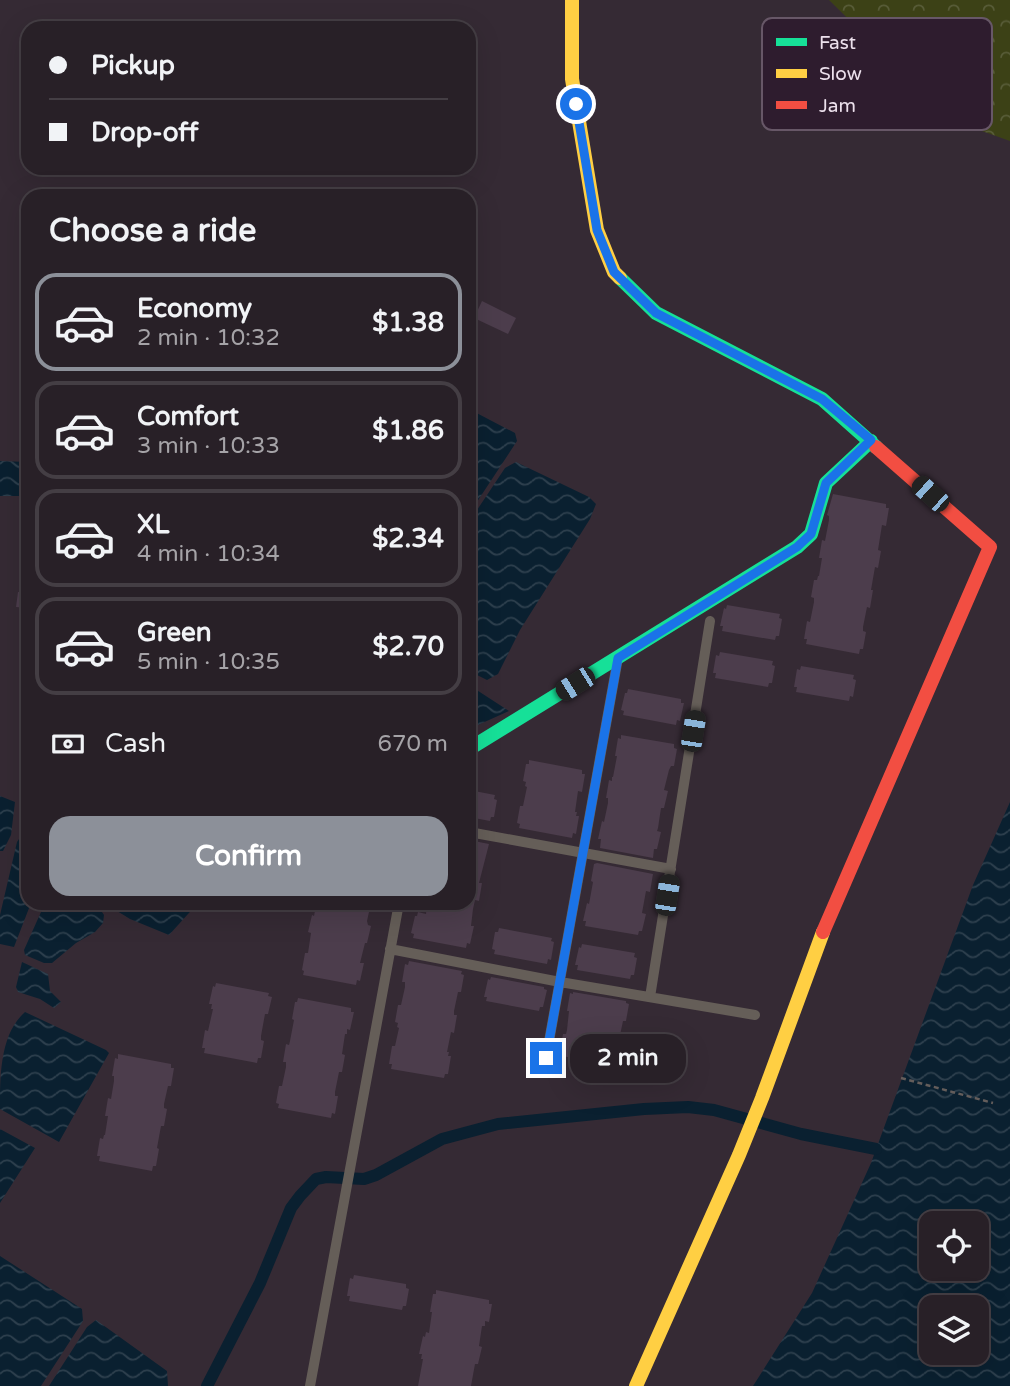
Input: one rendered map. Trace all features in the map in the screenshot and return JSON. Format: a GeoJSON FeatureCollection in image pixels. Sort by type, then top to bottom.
{"type":"FeatureCollection","features":[{"type":"Feature","properties":{"kind":"street"},"geometry":{"type":"LineString","coordinates":[[572,0],[572,79],[597,230],[614,272],[656,313],[822,399],[990,547],[827,922],[739,1155],[636,1386]]}},
{"type":"Feature","properties":{"kind":"street"},"geometry":{"type":"LineString","coordinates":[[476,745],[797,547],[811,534],[826,483],[871,440]]}},
{"type":"Feature","properties":{"kind":"street"},"geometry":{"type":"LineString","coordinates":[[650,997],[710,621]]}},
{"type":"Feature","properties":{"kind":"street"},"geometry":{"type":"LineString","coordinates":[[546,1058],[618,658]]}},
{"type":"Feature","properties":{"kind":"street"},"geometry":{"type":"LineString","coordinates":[[476,833],[671,869]]}},
{"type":"Feature","properties":{"kind":"street"},"geometry":{"type":"LineString","coordinates":[[310,1386],[398,910]]}},
{"type":"Feature","properties":{"kind":"street"},"geometry":{"type":"LineString","coordinates":[[390,949],[560,982],[755,1015]]}},
{"type":"Feature","properties":{"kind":"path"},"geometry":{"type":"LineString","coordinates":[[901,1078],[993,1103]]}},
{"type":"Feature","properties":{"kind":"green space"},"geometry":{"type":"Polygon","coordinates":[[[829,0],[1010,0],[1010,141],[979,130],[992,130],[992,18],[847,18],[829,0]]]}},
{"type":"Feature","properties":{"kind":"water"},"geometry":{"type":"Polygon","coordinates":[[[476,413],[515,433],[517,441],[476,503],[476,413]]]}},
{"type":"Feature","properties":{"kind":"water"},"geometry":{"type":"Polygon","coordinates":[[[0,461],[21,462],[21,496],[0,496],[0,461]]]}},
{"type":"Feature","properties":{"kind":"water"},"geometry":{"type":"Polygon","coordinates":[[[516,462],[589,497],[596,504],[590,519],[520,630],[498,674],[487,680],[476,674],[476,512],[505,468],[516,462]]]}},
{"type":"Feature","properties":{"kind":"water"},"geometry":{"type":"Polygon","coordinates":[[[476,690],[509,711],[476,726],[476,690]]]}},
{"type":"Feature","properties":{"kind":"water"},"geometry":{"type":"Polygon","coordinates":[[[0,796],[15,802],[11,835],[3,851],[0,851],[0,796]]]}},
{"type":"Feature","properties":{"kind":"water"},"geometry":{"type":"Polygon","coordinates":[[[1010,802],[1010,1386],[753,1386],[812,1293],[871,1163],[973,885],[1010,802]]]}},
{"type":"Feature","properties":{"kind":"water"},"geometry":{"type":"Polygon","coordinates":[[[21,836],[21,910],[28,910],[14,947],[0,944],[0,915],[17,842],[21,836]]]}},
{"type":"Feature","properties":{"kind":"water"},"geometry":{"type":"Polygon","coordinates":[[[42,910],[101,910],[104,915],[103,923],[95,932],[76,943],[52,963],[44,963],[25,955],[24,950],[42,910]]]}},
{"type":"Feature","properties":{"kind":"water"},"geometry":{"type":"Polygon","coordinates":[[[115,910],[192,910],[169,935],[115,910]]]}},
{"type":"Feature","properties":{"kind":"water"},"geometry":{"type":"Polygon","coordinates":[[[22,962],[48,974],[50,991],[61,1002],[54,1008],[40,999],[18,992],[16,987],[22,962]]]}},
{"type":"Feature","properties":{"kind":"water"},"geometry":{"type":"Polygon","coordinates":[[[25,1012],[109,1053],[59,1142],[0,1109],[1,1069],[6,1043],[17,1021],[25,1012]]]}},
{"type":"Feature","properties":{"kind":"water"},"geometry":{"type":"Polygon","coordinates":[[[0,1129],[35,1148],[0,1203],[0,1129]]]}},
{"type":"Feature","properties":{"kind":"water"},"geometry":{"type":"Polygon","coordinates":[[[0,1256],[82,1309],[83,1321],[41,1386],[0,1386],[0,1256]]]}},
{"type":"Feature","properties":{"kind":"water"},"geometry":{"type":"Polygon","coordinates":[[[96,1320],[167,1371],[168,1386],[49,1386],[87,1327],[96,1320]]]}},
{"type":"Feature","properties":{"kind":"building"},"geometry":{"type":"Polygon","coordinates":[[[482,301],[516,318],[508,334],[476,319],[482,301]]]}},
{"type":"Feature","properties":{"kind":"building"},"geometry":{"type":"Polygon","coordinates":[[[833,494],[886,504],[886,508],[889,508],[886,526],[882,525],[878,568],[875,567],[870,608],[867,607],[863,627],[866,632],[863,649],[860,649],[859,654],[806,644],[807,639],[804,639],[814,602],[811,597],[814,580],[819,576],[822,540],[825,541],[829,520],[827,515],[833,494]]]}},
{"type":"Feature","properties":{"kind":"building"},"geometry":{"type":"Polygon","coordinates":[[[18,592],[21,592],[21,607],[16,607],[18,592]]]}},
{"type":"Feature","properties":{"kind":"building"},"geometry":{"type":"Polygon","coordinates":[[[727,605],[780,614],[779,618],[782,619],[779,636],[776,636],[775,640],[722,631],[723,626],[720,626],[727,605]]]}},
{"type":"Feature","properties":{"kind":"building"},"geometry":{"type":"Polygon","coordinates":[[[720,652],[773,661],[772,665],[775,666],[772,683],[769,683],[768,687],[715,678],[716,673],[713,673],[716,655],[719,656],[720,652]]]}},
{"type":"Feature","properties":{"kind":"building"},"geometry":{"type":"Polygon","coordinates":[[[801,666],[854,675],[853,679],[856,680],[853,697],[850,696],[849,701],[796,692],[797,687],[794,687],[797,669],[800,670],[801,666]]]}},
{"type":"Feature","properties":{"kind":"building"},"geometry":{"type":"Polygon","coordinates":[[[628,689],[681,699],[681,703],[684,703],[680,721],[677,720],[676,725],[623,715],[624,711],[621,710],[628,689]]]}},
{"type":"Feature","properties":{"kind":"building"},"geometry":{"type":"Polygon","coordinates":[[[621,735],[674,744],[677,749],[674,766],[669,770],[664,790],[668,791],[664,808],[661,808],[657,831],[661,832],[653,858],[600,848],[601,839],[598,839],[608,803],[606,798],[609,780],[612,781],[613,777],[618,738],[621,739],[621,735]]]}},
{"type":"Feature","properties":{"kind":"building"},"geometry":{"type":"Polygon","coordinates":[[[529,760],[582,770],[582,774],[585,774],[582,792],[578,791],[575,812],[576,816],[579,816],[576,834],[573,833],[572,838],[519,828],[520,824],[517,823],[520,806],[523,806],[527,787],[523,781],[529,760]]]}},
{"type":"Feature","properties":{"kind":"building"},"geometry":{"type":"Polygon","coordinates":[[[476,791],[495,795],[494,799],[497,800],[494,817],[491,817],[490,821],[476,818],[476,791]]]}},
{"type":"Feature","properties":{"kind":"building"},"geometry":{"type":"Polygon","coordinates":[[[476,841],[489,844],[479,883],[482,883],[479,901],[476,900],[476,841]]]}},
{"type":"Feature","properties":{"kind":"building"},"geometry":{"type":"Polygon","coordinates":[[[594,864],[653,874],[650,892],[646,891],[642,913],[646,914],[642,931],[639,931],[638,935],[585,926],[586,921],[583,921],[587,903],[589,904],[594,864]]]}},
{"type":"Feature","properties":{"kind":"building"},"geometry":{"type":"Polygon","coordinates":[[[369,910],[367,921],[371,926],[360,963],[364,963],[360,981],[357,980],[356,985],[303,975],[312,915],[314,916],[315,911],[369,910]]]}},
{"type":"Feature","properties":{"kind":"building"},"geometry":{"type":"Polygon","coordinates":[[[426,910],[473,910],[471,926],[474,926],[470,944],[467,943],[466,948],[413,938],[414,934],[411,933],[415,916],[418,912],[426,914],[426,910]]]}},
{"type":"Feature","properties":{"kind":"building"},"geometry":{"type":"Polygon","coordinates":[[[499,928],[552,938],[551,941],[554,942],[551,960],[548,959],[547,964],[494,954],[495,950],[492,949],[495,932],[498,932],[499,928]]]}},
{"type":"Feature","properties":{"kind":"building"},"geometry":{"type":"Polygon","coordinates":[[[582,944],[635,953],[634,957],[637,958],[634,975],[631,975],[630,979],[577,970],[578,965],[575,965],[582,944]]]}},
{"type":"Feature","properties":{"kind":"building"},"geometry":{"type":"Polygon","coordinates":[[[409,961],[462,971],[461,974],[464,975],[454,1011],[454,1015],[457,1015],[454,1033],[451,1032],[447,1052],[448,1056],[451,1056],[448,1074],[445,1074],[444,1078],[391,1069],[392,1064],[389,1064],[399,1028],[395,1022],[405,987],[405,982],[402,982],[405,964],[408,965],[409,961]]]}},
{"type":"Feature","properties":{"kind":"building"},"geometry":{"type":"Polygon","coordinates":[[[491,977],[544,987],[547,990],[543,1007],[540,1007],[539,1011],[486,1001],[487,997],[484,997],[488,979],[491,977]]]}},
{"type":"Feature","properties":{"kind":"building"},"geometry":{"type":"Polygon","coordinates":[[[216,983],[269,993],[268,996],[272,997],[268,1014],[265,1014],[261,1036],[264,1041],[261,1058],[258,1058],[257,1063],[204,1053],[205,1048],[202,1048],[205,1030],[208,1031],[213,1009],[212,1004],[209,1004],[216,983]]]}},
{"type":"Feature","properties":{"kind":"building"},"geometry":{"type":"Polygon","coordinates":[[[570,993],[626,1001],[629,1004],[619,1040],[619,1044],[622,1044],[619,1062],[616,1061],[615,1066],[562,1056],[560,1051],[563,1034],[566,1034],[567,1030],[570,993]]]}},
{"type":"Feature","properties":{"kind":"building"},"geometry":{"type":"Polygon","coordinates":[[[298,998],[351,1008],[351,1012],[354,1012],[350,1030],[347,1029],[345,1034],[342,1054],[345,1055],[335,1092],[335,1096],[338,1096],[335,1114],[332,1113],[331,1118],[278,1108],[279,1104],[276,1103],[286,1067],[286,1062],[283,1062],[286,1044],[289,1045],[295,1002],[298,998]]]}},
{"type":"Feature","properties":{"kind":"building"},"geometry":{"type":"Polygon","coordinates":[[[118,1054],[171,1064],[171,1068],[174,1068],[164,1104],[167,1109],[164,1126],[161,1126],[156,1166],[153,1166],[152,1171],[99,1161],[100,1156],[97,1156],[100,1138],[103,1139],[105,1135],[108,1116],[105,1116],[108,1098],[111,1099],[114,1081],[112,1076],[118,1054]]]}},
{"type":"Feature","properties":{"kind":"building"},"geometry":{"type":"Polygon","coordinates":[[[354,1275],[406,1284],[409,1289],[406,1306],[403,1306],[402,1310],[349,1301],[350,1296],[347,1296],[350,1278],[353,1279],[354,1275]]]}},
{"type":"Feature","properties":{"kind":"building"},"geometry":{"type":"Polygon","coordinates":[[[436,1290],[489,1300],[489,1304],[492,1304],[489,1322],[485,1321],[485,1326],[482,1326],[479,1346],[482,1347],[478,1364],[475,1364],[471,1386],[418,1386],[423,1359],[422,1354],[419,1354],[423,1336],[425,1337],[426,1332],[429,1333],[430,1312],[436,1290]]]}},
{"type":"Feature","properties":{"kind":"waterway"},"geometry":{"type":"LineString","coordinates":[[207,1386],[260,1283],[291,1208],[316,1179],[364,1179],[442,1139],[498,1124],[644,1109],[688,1107],[714,1110],[801,1134],[876,1149]]}},
{"type":"Feature","properties":{"kind":"traffic: fast"},"geometry":{"type":"LineString","coordinates":[[620,278],[656,313],[822,399],[876,447]]}},
{"type":"Feature","properties":{"kind":"traffic: fast"},"geometry":{"type":"LineString","coordinates":[[476,745],[797,547],[811,534],[826,483],[871,441]]}},
{"type":"Feature","properties":{"kind":"traffic: slow"},"geometry":{"type":"LineString","coordinates":[[572,0],[572,79],[597,230],[614,272],[620,278]]}},
{"type":"Feature","properties":{"kind":"traffic: slow"},"geometry":{"type":"LineString","coordinates":[[636,1386],[739,1155],[823,932]]}},
{"type":"Feature","properties":{"kind":"traffic: jam"},"geometry":{"type":"LineString","coordinates":[[823,932],[990,547],[876,447]]}},
{"type":"Feature","properties":{"kind":"route"},"geometry":{"type":"LineString","coordinates":[[546,1058],[618,658],[797,547],[811,534],[826,483],[871,440],[822,399],[656,313],[614,272],[597,230],[576,104]]}}]}
